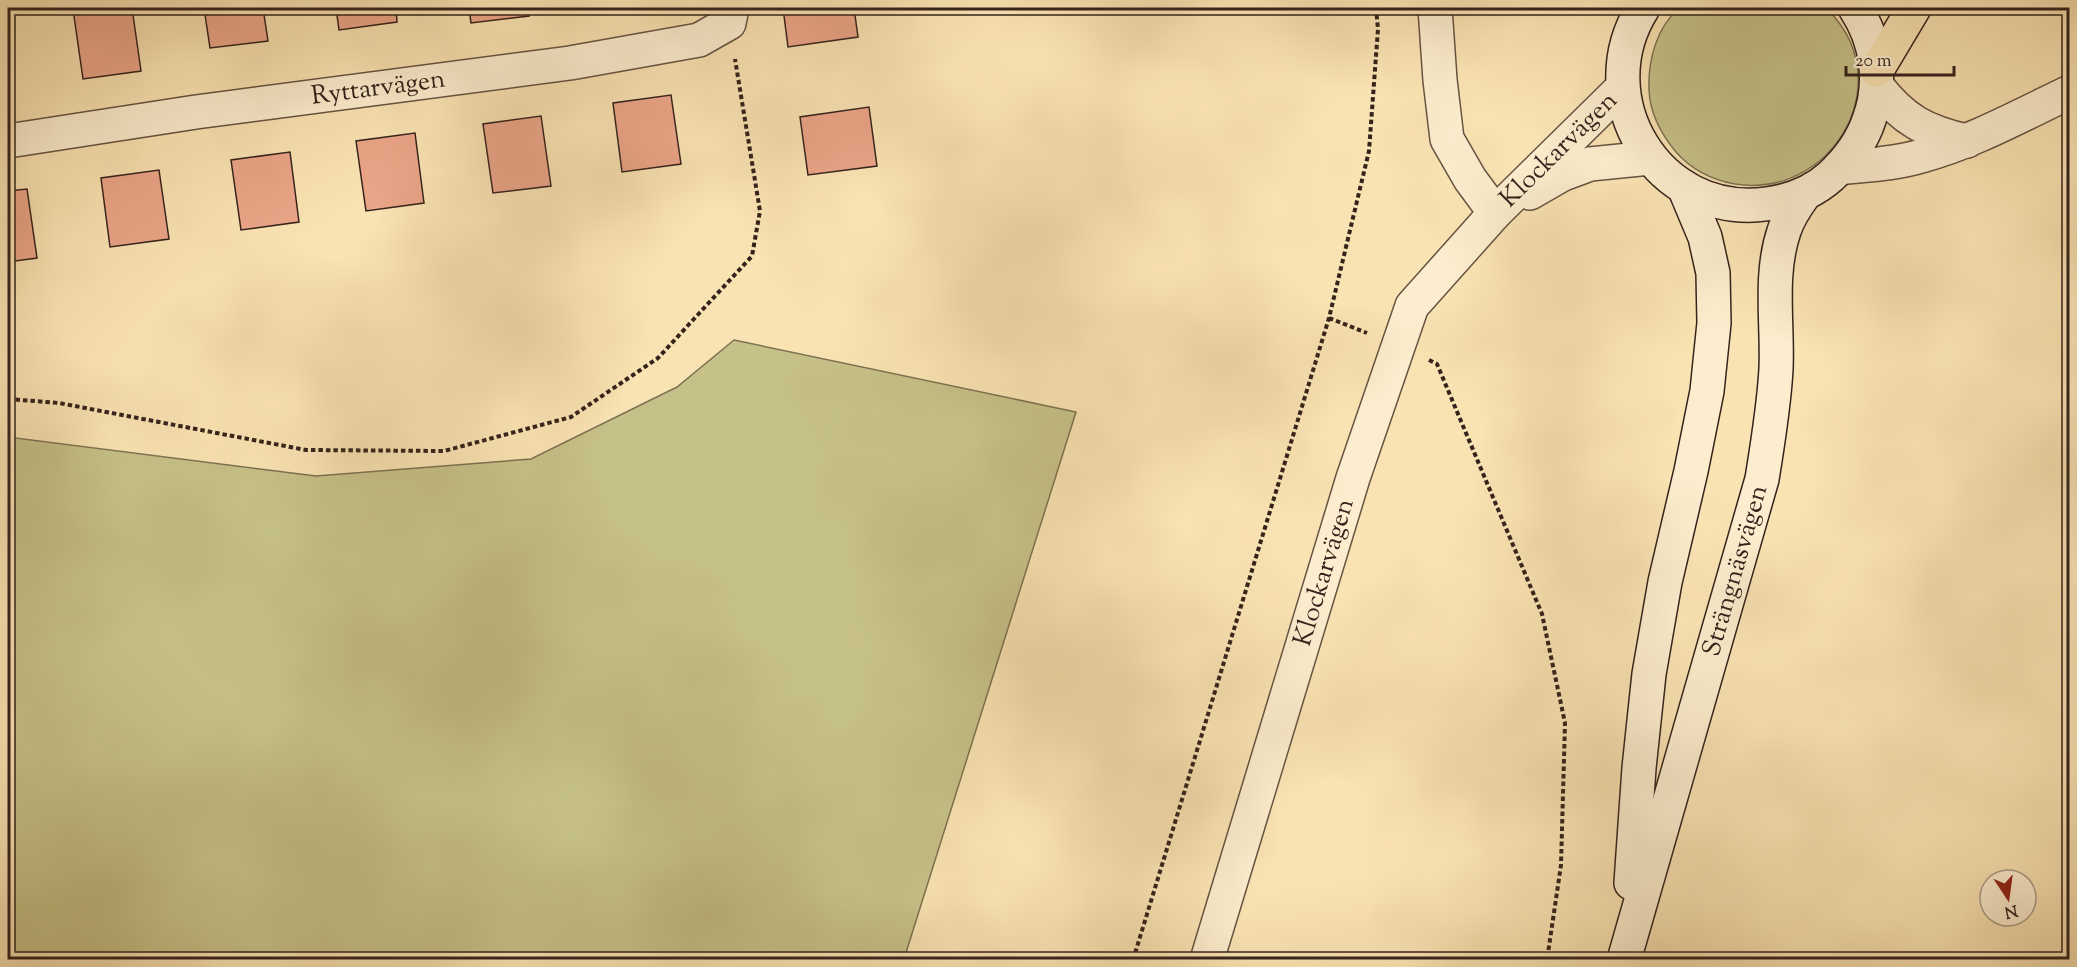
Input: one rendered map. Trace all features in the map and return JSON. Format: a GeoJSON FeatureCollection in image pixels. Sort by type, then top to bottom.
{"type":"FeatureCollection","features":[{"type":"Feature","properties":{"kind":"highway"},"geometry":{"type":"LineString","coordinates":[[1877,78],[1914,8]]}},
{"type":"Feature","properties":{"kind":"street"},"geometry":{"type":"LineString","coordinates":[[1435,8],[1447,139],[1470,179],[1495,213]]}},
{"type":"Feature","properties":{"kind":"street"},"geometry":{"type":"LineString","coordinates":[[1643,8],[1632,28],[1622,67],[1622,88],[1631,125],[1650,158],[1684,187],[1706,198],[1730,204],[1755,206],[1804,195],[1822,183],[1854,150],[1866,130],[1873,109],[1877,78],[1873,45],[1863,20],[1855,8]]}},
{"type":"Feature","properties":{"kind":"street","name":"Ryttarvägen"},"geometry":{"type":"LineString","coordinates":[[8,141],[196,111],[570,63],[699,40],[730,15]]}},
{"type":"Feature","properties":{"kind":"street"},"geometry":{"type":"LineString","coordinates":[[1877,78],[1890,104],[1904,117],[1937,133],[1967,141]]}},
{"type":"Feature","properties":{"kind":"street","name":"Klockarvägen"},"geometry":{"type":"LineString","coordinates":[[1207,960],[1353,478],[1412,306],[1495,213],[1622,88]]}},
{"type":"Feature","properties":{"kind":"street"},"geometry":{"type":"LineString","coordinates":[[1839,168],[1911,159],[1967,141],[2070,92]]}},
{"type":"Feature","properties":{"kind":"street","name":"Klockarvägen"},"geometry":{"type":"LineString","coordinates":[[1495,213],[1563,174],[1590,164],[1650,158]]}},
{"type":"Feature","properties":{"kind":"street","name":"Strängnäsvägen"},"geometry":{"type":"LineString","coordinates":[[1626,951],[1638,768],[1650,674],[1665,582],[1707,391],[1714,323],[1713,273],[1705,237],[1684,187]]}},
{"type":"Feature","properties":{"kind":"street","name":"Strängnäsvägen"},"geometry":{"type":"LineString","coordinates":[[1626,951],[1762,479],[1771,428],[1776,368],[1776,279],[1779,254],[1784,231],[1804,195]]}},
{"type":"Feature","properties":{"kind":"path"},"geometry":{"type":"LineString","coordinates":[[1133,960],[1329,318],[1369,151],[1378,29],[1376,8]]}},
{"type":"Feature","properties":{"kind":"path"},"geometry":{"type":"LineString","coordinates":[[8,399],[59,403],[306,450],[444,451],[571,417],[658,358],[752,256],[760,211],[730,15]]}},
{"type":"Feature","properties":{"kind":"path"},"geometry":{"type":"LineString","coordinates":[[1329,318],[1398,345],[1437,364],[1542,614],[1565,723],[1561,865],[1547,960]]}},
{"type":"Feature","properties":{"kind":"shaded area"},"geometry":{"type":"Polygon","coordinates":[[[1679,8],[1827,8],[1840,23],[1850,41],[1858,69],[1857,97],[1849,123],[1834,146],[1815,165],[1791,178],[1764,185],[1735,184],[1702,173],[1682,158],[1657,123],[1649,90],[1652,57],[1659,35],[1664,25],[1679,8]]]}},
{"type":"Feature","properties":{"kind":"shaded area"},"geometry":{"type":"Polygon","coordinates":[[[734,340],[1076,412],[904,959],[8,959],[8,437],[316,476],[531,459],[677,387],[734,340]]]}},
{"type":"Feature","properties":{"kind":"building"},"geometry":{"type":"Polygon","coordinates":[[[132,8],[141,71],[83,79],[73,9],[132,8]]]}},
{"type":"Feature","properties":{"kind":"building"},"geometry":{"type":"Polygon","coordinates":[[[204,8],[263,8],[268,41],[210,48],[204,8]]]}},
{"type":"Feature","properties":{"kind":"building"},"geometry":{"type":"Polygon","coordinates":[[[336,8],[396,8],[397,22],[339,30],[336,8]]]}},
{"type":"Feature","properties":{"kind":"building"},"geometry":{"type":"Polygon","coordinates":[[[469,8],[528,8],[529,16],[471,23],[469,8]]]}},
{"type":"Feature","properties":{"kind":"building"},"geometry":{"type":"Polygon","coordinates":[[[783,8],[854,8],[858,37],[788,47],[783,8]]]}},
{"type":"Feature","properties":{"kind":"building"},"geometry":{"type":"Polygon","coordinates":[[[8,58],[12,91],[8,92],[8,58]]]}},
{"type":"Feature","properties":{"kind":"building"},"geometry":{"type":"Polygon","coordinates":[[[671,95],[681,164],[622,172],[613,103],[671,95]]]}},
{"type":"Feature","properties":{"kind":"building"},"geometry":{"type":"Polygon","coordinates":[[[869,107],[877,166],[808,175],[800,117],[869,107]]]}},
{"type":"Feature","properties":{"kind":"building"},"geometry":{"type":"Polygon","coordinates":[[[541,116],[551,186],[493,193],[483,124],[541,116]]]}},
{"type":"Feature","properties":{"kind":"building"},"geometry":{"type":"Polygon","coordinates":[[[415,133],[424,203],[366,211],[356,141],[415,133]]]}},
{"type":"Feature","properties":{"kind":"building"},"geometry":{"type":"Polygon","coordinates":[[[290,152],[299,222],[241,230],[231,160],[290,152]]]}},
{"type":"Feature","properties":{"kind":"building"},"geometry":{"type":"Polygon","coordinates":[[[159,170],[169,239],[110,247],[101,178],[159,170]]]}},
{"type":"Feature","properties":{"kind":"building"},"geometry":{"type":"Polygon","coordinates":[[[27,189],[37,258],[8,262],[8,191],[27,189]]]}}]}
